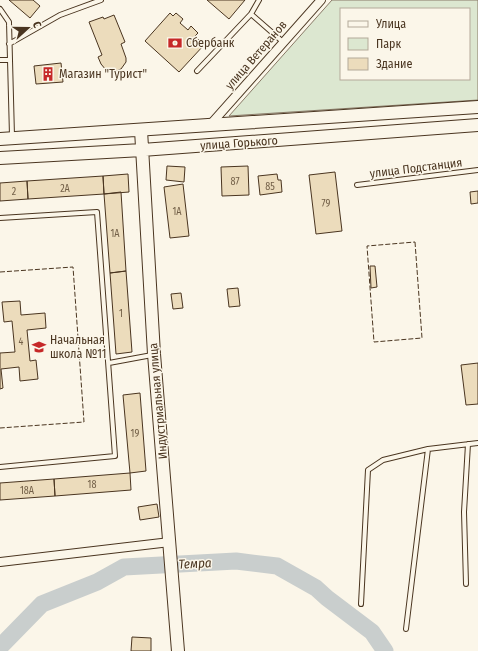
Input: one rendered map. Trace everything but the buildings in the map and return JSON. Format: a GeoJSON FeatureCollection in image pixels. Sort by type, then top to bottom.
{"type":"FeatureCollection","features":[{"type":"Feature","properties":{"kind":"main road","name":"улица Горького"},"geometry":{"type":"LineString","coordinates":[[6,139],[478,107]]}},
{"type":"Feature","properties":{"kind":"main road","name":"улица Горького"},"geometry":{"type":"LineString","coordinates":[[0,158],[142,150],[478,125]]}},
{"type":"Feature","properties":{"kind":"main road","name":"Индустриальная улица"},"geometry":{"type":"LineString","coordinates":[[141,130],[154,354],[178,651]]}},
{"type":"Feature","properties":{"kind":"street","name":"улица Ветеранов"},"geometry":{"type":"LineString","coordinates":[[210,125],[320,0]]}},
{"type":"Feature","properties":{"kind":"street"},"geometry":{"type":"LineString","coordinates":[[0,562],[170,542]]}},
{"type":"Feature","properties":{"kind":"lane"},"geometry":{"type":"LineString","coordinates":[[9,44],[60,16],[102,0]]}},
{"type":"Feature","properties":{"kind":"lane"},"geometry":{"type":"LineString","coordinates":[[197,71],[251,14],[259,0]]}},
{"type":"Feature","properties":{"kind":"lane"},"geometry":{"type":"LineString","coordinates":[[0,9],[8,22],[9,60],[6,139]]}},
{"type":"Feature","properties":{"kind":"lane"},"geometry":{"type":"LineString","coordinates":[[251,14],[283,42]]}},
{"type":"Feature","properties":{"kind":"lane"},"geometry":{"type":"LineString","coordinates":[[0,60],[9,60]]}},
{"type":"Feature","properties":{"kind":"lane","name":"улица Подстанция"},"geometry":{"type":"LineString","coordinates":[[357,185],[478,170]]}},
{"type":"Feature","properties":{"kind":"lane"},"geometry":{"type":"LineString","coordinates":[[0,218],[98,212],[115,456],[0,468]]}},
{"type":"Feature","properties":{"kind":"lane"},"geometry":{"type":"LineString","coordinates":[[109,363],[154,354]]}},
{"type":"Feature","properties":{"kind":"lane"},"geometry":{"type":"LineString","coordinates":[[361,604],[368,470],[382,460],[428,449],[478,443]]}},
{"type":"Feature","properties":{"kind":"lane"},"geometry":{"type":"LineString","coordinates":[[466,584],[464,512],[468,444]]}},
{"type":"Feature","properties":{"kind":"lane"},"geometry":{"type":"LineString","coordinates":[[406,629],[428,449]]}},
{"type":"Feature","properties":{"kind":"green space"},"geometry":{"type":"Polygon","coordinates":[[[332,0],[478,0],[478,100],[229,116],[332,0]]]}},
{"type":"Feature","properties":{"kind":"waterway","name":"Темра"},"geometry":{"type":"LineString","coordinates":[[0,647],[42,604],[97,582],[124,567],[236,561],[277,566],[316,588],[372,632],[385,651]]}},
{"type":"Feature","properties":{"kind":"fence"},"geometry":{"type":"LineString","coordinates":[[415,242],[422,338],[374,342],[367,246],[415,242]]}},
{"type":"Feature","properties":{"kind":"fence"},"geometry":{"type":"LineString","coordinates":[[0,272],[73,267],[84,422],[0,428]]}},
{"type":"Feature","properties":{"kind":"place","name":"Сбербанк"},"geometry":{"type":"Point","coordinates":[175,43]}},
{"type":"Feature","properties":{"kind":"place","name":"Магазин \"Турист\""},"geometry":{"type":"Point","coordinates":[48,74]}},
{"type":"Feature","properties":{"kind":"place","name":"Начальная школа №11"},"geometry":{"type":"Point","coordinates":[39,347]}}]}
